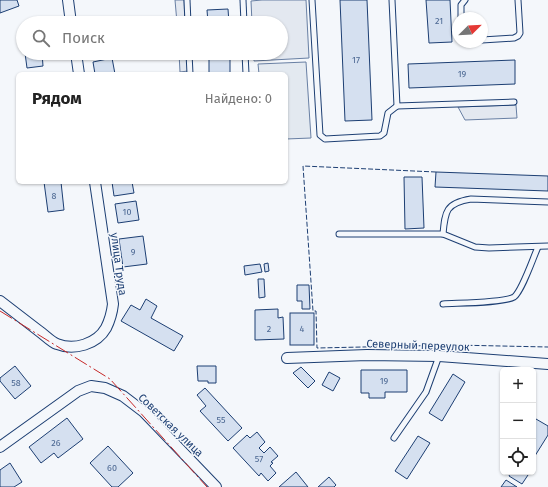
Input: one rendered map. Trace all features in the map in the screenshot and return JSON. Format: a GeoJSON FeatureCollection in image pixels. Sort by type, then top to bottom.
{"type":"FeatureCollection","features":[{"type":"Feature","properties":{"kind":"street"},"geometry":{"type":"LineString","coordinates":[[68,0],[70,16]]}},
{"type":"Feature","properties":{"kind":"street"},"geometry":{"type":"LineString","coordinates":[[77,60],[79,72]]}},
{"type":"Feature","properties":{"kind":"street","name":"улица Труда"},"geometry":{"type":"LineString","coordinates":[[0,301],[56,344],[68,347],[80,346],[92,342],[105,329],[111,316],[113,304],[95,184]]}},
{"type":"Feature","properties":{"kind":"street","name":"Северный переулок"},"geometry":{"type":"LineString","coordinates":[[287,358],[367,355],[439,356],[548,364]]}},
{"type":"Feature","properties":{"kind":"street","name":"Советская улица"},"geometry":{"type":"LineString","coordinates":[[0,447],[78,391],[91,386],[105,388],[123,396],[144,412],[216,487]]}},
{"type":"Feature","properties":{"kind":"lane"},"geometry":{"type":"LineString","coordinates":[[187,0],[188,16]]}},
{"type":"Feature","properties":{"kind":"lane"},"geometry":{"type":"LineString","coordinates":[[243,0],[244,16]]}},
{"type":"Feature","properties":{"kind":"lane"},"geometry":{"type":"LineString","coordinates":[[312,0],[320,134],[325,139],[380,136],[384,133],[388,113],[397,106],[514,102]]}},
{"type":"Feature","properties":{"kind":"lane"},"geometry":{"type":"LineString","coordinates":[[392,0],[397,106]]}},
{"type":"Feature","properties":{"kind":"lane"},"geometry":{"type":"LineString","coordinates":[[461,12],[461,6],[465,0]]}},
{"type":"Feature","properties":{"kind":"lane"},"geometry":{"type":"LineString","coordinates":[[488,40],[514,38],[518,36],[520,33],[518,0]]}},
{"type":"Feature","properties":{"kind":"lane"},"geometry":{"type":"LineString","coordinates":[[189,60],[190,72]]}},
{"type":"Feature","properties":{"kind":"lane"},"geometry":{"type":"LineString","coordinates":[[245,60],[246,72]]}},
{"type":"Feature","properties":{"kind":"lane"},"geometry":{"type":"LineString","coordinates":[[443,234],[444,216],[447,209],[453,203],[462,200],[471,199],[548,202]]}},
{"type":"Feature","properties":{"kind":"lane"},"geometry":{"type":"LineString","coordinates":[[339,234],[443,234],[475,247],[490,248],[548,246]]}},
{"type":"Feature","properties":{"kind":"lane"},"geometry":{"type":"LineString","coordinates":[[443,304],[504,300],[514,297],[520,288],[538,247]]}},
{"type":"Feature","properties":{"kind":"lane"},"geometry":{"type":"LineString","coordinates":[[394,438],[426,392],[439,356]]}},
{"type":"Feature","properties":{"kind":"shaded area"},"geometry":{"type":"Polygon","coordinates":[[[175,0],[184,0],[185,16],[176,16],[175,0]]]}},
{"type":"Feature","properties":{"kind":"shaded area"},"geometry":{"type":"Polygon","coordinates":[[[306,0],[309,58],[288,59],[288,16],[252,16],[251,1],[306,0]]]}},
{"type":"Feature","properties":{"kind":"shaded area"},"geometry":{"type":"Polygon","coordinates":[[[179,60],[187,60],[188,71],[180,72],[179,60]]]}},
{"type":"Feature","properties":{"kind":"shaded area"},"geometry":{"type":"Polygon","coordinates":[[[306,62],[311,138],[288,139],[288,72],[259,72],[258,64],[306,62]]]}},
{"type":"Feature","properties":{"kind":"shaded area"},"geometry":{"type":"Polygon","coordinates":[[[516,105],[517,118],[465,120],[458,107],[516,105]]]}},
{"type":"Feature","properties":{"kind":"building"},"geometry":{"type":"Polygon","coordinates":[[[0,0],[17,0],[19,6],[0,13],[0,0]]]}},
{"type":"Feature","properties":{"kind":"building"},"geometry":{"type":"Polygon","coordinates":[[[340,0],[367,0],[372,120],[345,121],[340,0]]]}},
{"type":"Feature","properties":{"kind":"building"},"geometry":{"type":"Polygon","coordinates":[[[426,0],[450,0],[452,42],[429,43],[426,0]]]}},
{"type":"Feature","properties":{"kind":"building"},"geometry":{"type":"Polygon","coordinates":[[[228,9],[228,16],[207,16],[207,10],[228,9]]]}},
{"type":"Feature","properties":{"kind":"building"},"geometry":{"type":"Polygon","coordinates":[[[26,60],[43,60],[43,66],[27,68],[26,60]]]}},
{"type":"Feature","properties":{"kind":"building"},"geometry":{"type":"Polygon","coordinates":[[[112,60],[115,72],[95,72],[93,62],[112,60]]]}},
{"type":"Feature","properties":{"kind":"building"},"geometry":{"type":"Polygon","coordinates":[[[209,60],[230,60],[230,72],[209,72],[209,60]]]}},
{"type":"Feature","properties":{"kind":"building"},"geometry":{"type":"Polygon","coordinates":[[[515,60],[515,84],[409,88],[408,64],[515,60]]]}},
{"type":"Feature","properties":{"kind":"building"},"geometry":{"type":"Polygon","coordinates":[[[436,172],[548,176],[548,191],[435,187],[436,172]]]}},
{"type":"Feature","properties":{"kind":"building"},"geometry":{"type":"Polygon","coordinates":[[[404,177],[422,177],[424,228],[405,229],[404,177]]]}},
{"type":"Feature","properties":{"kind":"building"},"geometry":{"type":"Polygon","coordinates":[[[44,184],[61,184],[64,210],[48,212],[44,184]]]}},
{"type":"Feature","properties":{"kind":"building"},"geometry":{"type":"Polygon","coordinates":[[[112,184],[132,184],[134,193],[114,196],[112,184]]]}},
{"type":"Feature","properties":{"kind":"building"},"geometry":{"type":"Polygon","coordinates":[[[136,201],[139,220],[118,223],[115,204],[136,201]]]}},
{"type":"Feature","properties":{"kind":"building"},"geometry":{"type":"Polygon","coordinates":[[[143,236],[147,264],[123,267],[119,239],[143,236]]]}},
{"type":"Feature","properties":{"kind":"building"},"geometry":{"type":"Polygon","coordinates":[[[268,263],[269,271],[265,272],[264,264],[268,263]]]}},
{"type":"Feature","properties":{"kind":"building"},"geometry":{"type":"Polygon","coordinates":[[[260,264],[262,272],[245,275],[244,266],[260,264]]]}},
{"type":"Feature","properties":{"kind":"building"},"geometry":{"type":"Polygon","coordinates":[[[258,279],[264,279],[265,297],[259,298],[258,279]]]}},
{"type":"Feature","properties":{"kind":"building"},"geometry":{"type":"Polygon","coordinates":[[[297,285],[309,285],[310,309],[302,309],[302,301],[297,301],[297,285]]]}},
{"type":"Feature","properties":{"kind":"building"},"geometry":{"type":"Polygon","coordinates":[[[146,299],[157,306],[151,318],[183,336],[174,351],[121,321],[131,305],[140,310],[146,299]]]}},
{"type":"Feature","properties":{"kind":"building"},"geometry":{"type":"Polygon","coordinates":[[[278,309],[278,318],[283,317],[284,339],[255,340],[255,310],[278,309]]]}},
{"type":"Feature","properties":{"kind":"building"},"geometry":{"type":"Polygon","coordinates":[[[290,313],[314,313],[314,345],[290,345],[290,313]]]}},
{"type":"Feature","properties":{"kind":"building"},"geometry":{"type":"Polygon","coordinates":[[[15,366],[31,386],[15,399],[0,381],[0,378],[15,366]]]}},
{"type":"Feature","properties":{"kind":"building"},"geometry":{"type":"Polygon","coordinates":[[[197,366],[216,366],[216,383],[198,381],[197,366]]]}},
{"type":"Feature","properties":{"kind":"building"},"geometry":{"type":"Polygon","coordinates":[[[301,367],[315,381],[308,388],[293,373],[301,367]]]}},
{"type":"Feature","properties":{"kind":"building"},"geometry":{"type":"Polygon","coordinates":[[[361,370],[407,370],[407,392],[385,392],[385,398],[369,398],[369,393],[361,393],[361,370]]]}},
{"type":"Feature","properties":{"kind":"building"},"geometry":{"type":"Polygon","coordinates":[[[329,372],[340,378],[333,391],[322,385],[329,372]]]}},
{"type":"Feature","properties":{"kind":"building"},"geometry":{"type":"Polygon","coordinates":[[[453,374],[465,382],[442,421],[429,413],[453,374]]]}},
{"type":"Feature","properties":{"kind":"building"},"geometry":{"type":"Polygon","coordinates":[[[205,388],[242,428],[228,441],[200,411],[206,406],[197,395],[205,388]]]}},
{"type":"Feature","properties":{"kind":"building"},"geometry":{"type":"Polygon","coordinates":[[[67,418],[83,439],[58,458],[54,453],[41,463],[29,447],[67,418]]]}},
{"type":"Feature","properties":{"kind":"building"},"geometry":{"type":"Polygon","coordinates":[[[536,419],[548,426],[548,435],[536,454],[536,419]]]}},
{"type":"Feature","properties":{"kind":"building"},"geometry":{"type":"Polygon","coordinates":[[[257,432],[265,442],[259,448],[264,453],[270,447],[278,456],[271,462],[273,463],[270,466],[276,473],[268,481],[261,473],[259,476],[233,448],[247,435],[250,438],[257,432]]]}},
{"type":"Feature","properties":{"kind":"building"},"geometry":{"type":"Polygon","coordinates":[[[418,436],[430,443],[407,479],[395,471],[418,436]]]}},
{"type":"Feature","properties":{"kind":"building"},"geometry":{"type":"Polygon","coordinates":[[[108,446],[133,473],[118,487],[112,487],[90,463],[108,446]]]}},
{"type":"Feature","properties":{"kind":"building"},"geometry":{"type":"Polygon","coordinates":[[[10,463],[22,482],[14,487],[0,487],[0,470],[10,463]]]}},
{"type":"Feature","properties":{"kind":"building"},"geometry":{"type":"Polygon","coordinates":[[[296,472],[308,487],[279,487],[296,472]]]}},
{"type":"Feature","properties":{"kind":"building"},"geometry":{"type":"Polygon","coordinates":[[[510,475],[528,475],[522,484],[510,475]]]}},
{"type":"Feature","properties":{"kind":"building"},"geometry":{"type":"Polygon","coordinates":[[[329,477],[336,485],[334,487],[318,487],[329,477]]]}},
{"type":"Feature","properties":{"kind":"building"},"geometry":{"type":"Polygon","coordinates":[[[506,480],[517,487],[501,487],[506,480]]]}},
{"type":"Feature","properties":{"kind":"fence"},"geometry":{"type":"LineString","coordinates":[[436,172],[303,166],[313,311],[316,311],[317,348],[454,345],[548,347]]}},
{"type":"Feature","properties":{"kind":"power"},"geometry":{"type":"LineString","coordinates":[[0,311],[110,379],[207,487]]}}]}
